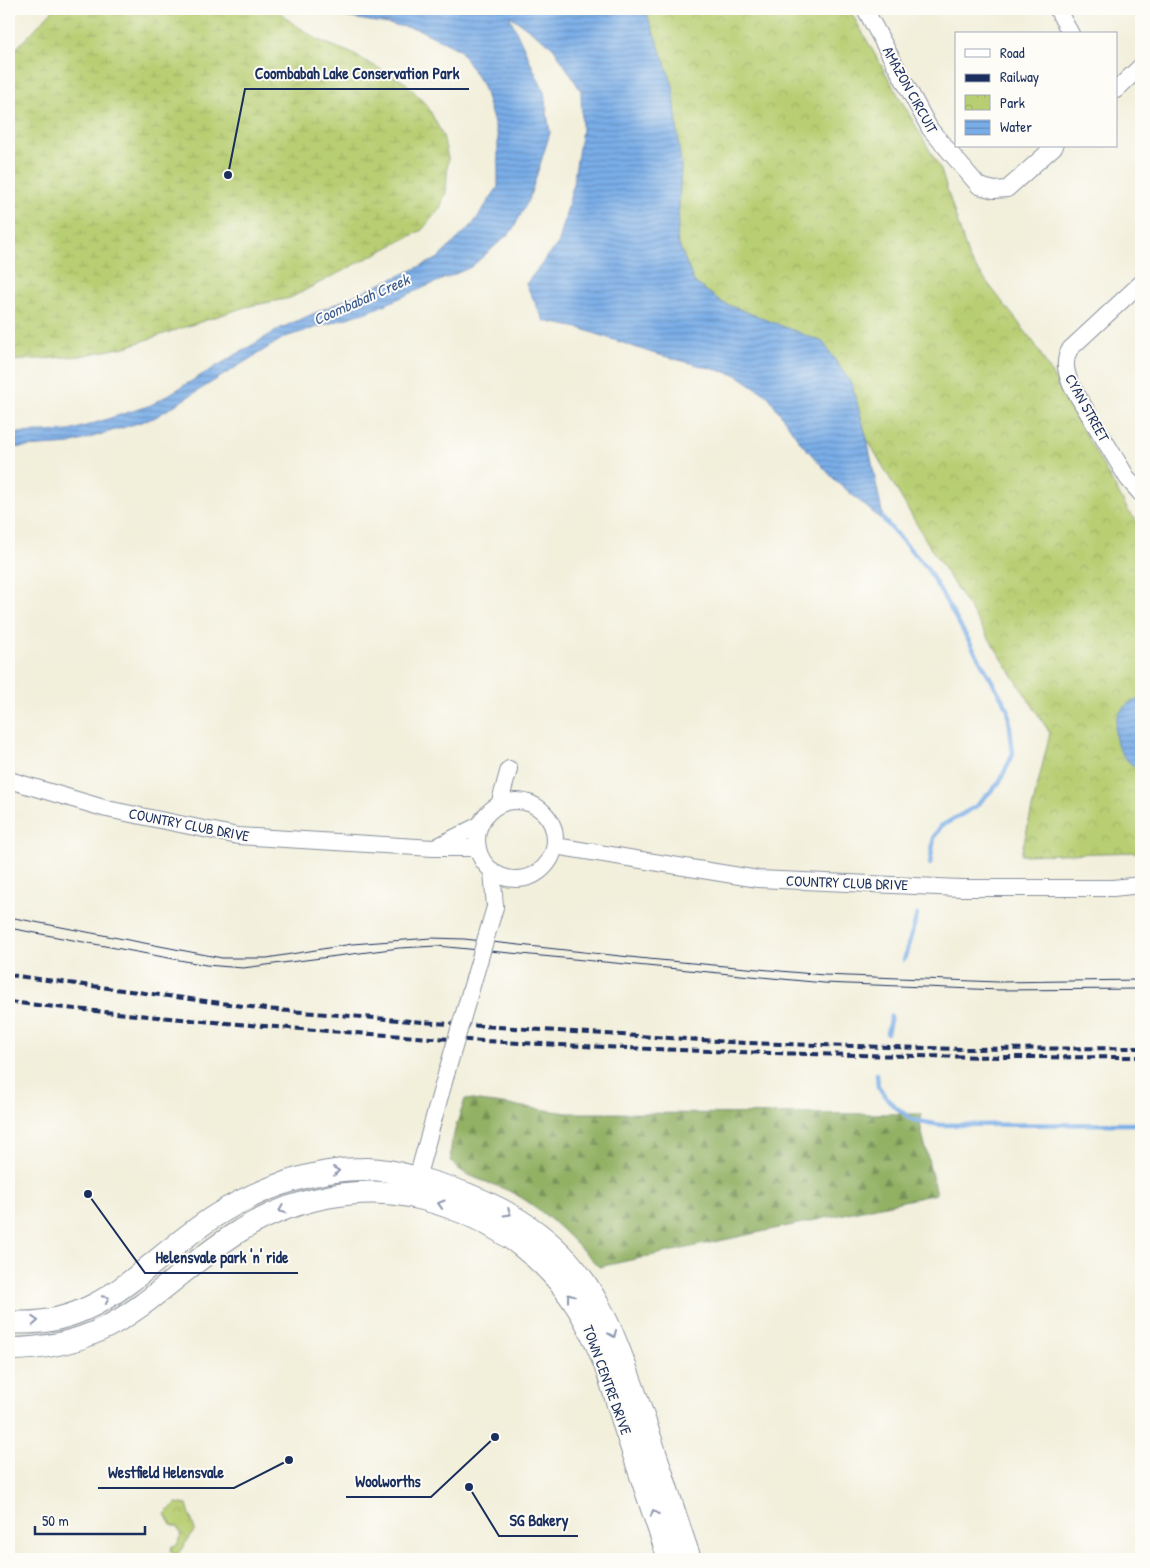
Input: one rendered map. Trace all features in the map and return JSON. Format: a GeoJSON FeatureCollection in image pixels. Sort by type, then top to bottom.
{"type":"FeatureCollection","features":[{"type":"Feature","properties":{"kind":"street","name":"AMAZON CIRCUIT"},"geometry":{"type":"LineString","coordinates":[[865,9],[930,129],[980,186],[994,190],[1007,189],[1053,148]]}},
{"type":"Feature","properties":{"kind":"street"},"geometry":{"type":"LineString","coordinates":[[1056,9],[1069,32]]}},
{"type":"Feature","properties":{"kind":"street"},"geometry":{"type":"LineString","coordinates":[[1118,86],[1141,66]]}},
{"type":"Feature","properties":{"kind":"street","name":"CYAN STREET"},"geometry":{"type":"LineString","coordinates":[[1141,283],[1070,349],[1066,355],[1065,368],[1071,385],[1124,472],[1141,494]]}},
{"type":"Feature","properties":{"kind":"street"},"geometry":{"type":"LineString","coordinates":[[499,806],[509,769],[518,801]]}},
{"type":"Feature","properties":{"kind":"street","name":"COUNTRY CLUB DRIVE"},"geometry":{"type":"LineString","coordinates":[[9,780],[107,809],[238,836],[433,848],[478,848]]}},
{"type":"Feature","properties":{"kind":"street"},"geometry":{"type":"LineString","coordinates":[[433,848],[480,824],[493,808],[510,801],[518,801],[535,805],[547,816],[553,827],[555,846],[549,862],[534,875],[521,879],[510,879],[492,870],[485,864],[478,848],[480,824]]}},
{"type":"Feature","properties":{"kind":"street","name":"COUNTRY CLUB DRIVE"},"geometry":{"type":"LineString","coordinates":[[555,846],[758,879],[960,888],[1112,888],[1141,884]]}},
{"type":"Feature","properties":{"kind":"street"},"geometry":{"type":"LineString","coordinates":[[492,870],[495,907]]}},
{"type":"Feature","properties":{"kind":"street"},"geometry":{"type":"LineString","coordinates":[[414,1187],[495,907],[510,879]]}},
{"type":"Feature","properties":{"kind":"street","name":"TOWN CENTRE DRIVE"},"geometry":{"type":"LineString","coordinates":[[9,1322],[61,1318],[114,1295],[218,1215],[284,1184],[328,1172],[365,1168],[414,1187],[490,1224],[508,1235],[538,1258],[578,1308],[598,1349],[669,1559]]}},
{"type":"Feature","properties":{"kind":"street","name":"TOWN CENTRE DRIVE"},"geometry":{"type":"LineString","coordinates":[[9,1349],[42,1348],[65,1343],[117,1323],[148,1302],[221,1244],[243,1230],[299,1203],[338,1195],[391,1194],[414,1187],[470,1194],[510,1214],[549,1243],[580,1276],[601,1309],[621,1353],[690,1559]]}},
{"type":"Feature","properties":{"kind":"street"},"geometry":{"type":"LineString","coordinates":[[681,1534],[678,1545],[682,1559]]}},
{"type":"Feature","properties":{"kind":"green space"},"geometry":{"type":"Polygon","coordinates":[[[54,9],[276,9],[291,22],[318,40],[351,53],[406,83],[428,107],[443,136],[448,158],[446,192],[440,208],[422,230],[290,298],[245,307],[125,347],[80,356],[9,361],[9,56],[54,9]]]}},
{"type":"Feature","properties":{"kind":"green space"},"geometry":{"type":"Polygon","coordinates":[[[645,9],[849,9],[941,170],[969,259],[1035,344],[1129,512],[1141,525],[1141,852],[1021,855],[1050,733],[930,547],[867,439],[852,385],[823,343],[723,303],[694,282],[677,240],[681,166],[645,9]]]}},
{"type":"Feature","properties":{"kind":"green space"},"geometry":{"type":"Polygon","coordinates":[[[465,1099],[568,1113],[922,1114],[920,1124],[936,1194],[599,1267],[557,1225],[534,1206],[509,1191],[461,1171],[452,1162],[451,1149],[465,1099]]]}},
{"type":"Feature","properties":{"kind":"green space"},"geometry":{"type":"Polygon","coordinates":[[[176,1503],[187,1505],[195,1530],[177,1555],[171,1552],[172,1546],[177,1545],[181,1535],[178,1527],[171,1525],[165,1514],[176,1503]]]}},
{"type":"Feature","properties":{"kind":"water","name":"Coombabah Creek"},"geometry":{"type":"Polygon","coordinates":[[[314,9],[645,9],[673,85],[681,166],[677,240],[694,282],[723,303],[823,342],[852,385],[867,439],[884,522],[834,479],[800,442],[768,396],[737,375],[652,353],[579,328],[544,321],[526,284],[559,242],[572,190],[582,130],[581,91],[553,47],[509,15],[544,92],[550,133],[529,199],[512,231],[471,267],[370,311],[285,337],[154,418],[70,444],[9,448],[9,433],[70,431],[151,405],[281,328],[437,259],[473,224],[498,187],[498,137],[483,86],[460,50],[418,29],[322,13],[314,9]]]}},
{"type":"Feature","properties":{"kind":"water"},"geometry":{"type":"Polygon","coordinates":[[[1136,700],[1141,701],[1141,769],[1131,764],[1123,756],[1115,735],[1115,724],[1119,714],[1126,706],[1136,700]]]}},
{"type":"Feature","properties":{"kind":"waterway"},"geometry":{"type":"LineString","coordinates":[[882,518],[927,568],[1008,709],[1013,754],[999,783],[975,807],[941,826],[934,837],[930,864]]}},
{"type":"Feature","properties":{"kind":"waterway"},"geometry":{"type":"LineString","coordinates":[[904,960],[917,915]]}},
{"type":"Feature","properties":{"kind":"waterway"},"geometry":{"type":"LineString","coordinates":[[887,1033],[891,1016]]}},
{"type":"Feature","properties":{"kind":"waterway"},"geometry":{"type":"LineString","coordinates":[[877,1074],[878,1087],[893,1105],[913,1120],[940,1125],[1141,1124]]}},
{"type":"Feature","properties":{"kind":"tram line"},"geometry":{"type":"LineString","coordinates":[[9,917],[222,958],[267,958],[352,944],[431,938],[464,939],[648,959],[824,975],[998,982],[1141,980]]}},
{"type":"Feature","properties":{"kind":"tram line"},"geometry":{"type":"LineString","coordinates":[[9,928],[206,965],[243,968],[399,948],[437,946],[824,983],[999,990],[1141,989]]}},
{"type":"Feature","properties":{"kind":"railway"},"geometry":{"type":"LineString","coordinates":[[9,975],[266,1009],[434,1023],[747,1043],[962,1049],[1141,1048]]}},
{"type":"Feature","properties":{"kind":"railway"},"geometry":{"type":"LineString","coordinates":[[9,1002],[291,1028],[574,1046],[858,1055],[1141,1057]]}},
{"type":"Feature","properties":{"kind":"place","name":"Coombabah Lake Conservation Park"},"geometry":{"type":"Point","coordinates":[228,175]}},
{"type":"Feature","properties":{"kind":"place","name":"Helensvale park 'n' ride"},"geometry":{"type":"Point","coordinates":[88,1194]}},
{"type":"Feature","properties":{"kind":"place","name":"Woolworths"},"geometry":{"type":"Point","coordinates":[495,1437]}},
{"type":"Feature","properties":{"kind":"place","name":"Westfield Helensvale"},"geometry":{"type":"Point","coordinates":[289,1460]}},
{"type":"Feature","properties":{"kind":"place","name":"SG Bakery"},"geometry":{"type":"Point","coordinates":[469,1487]}}]}
